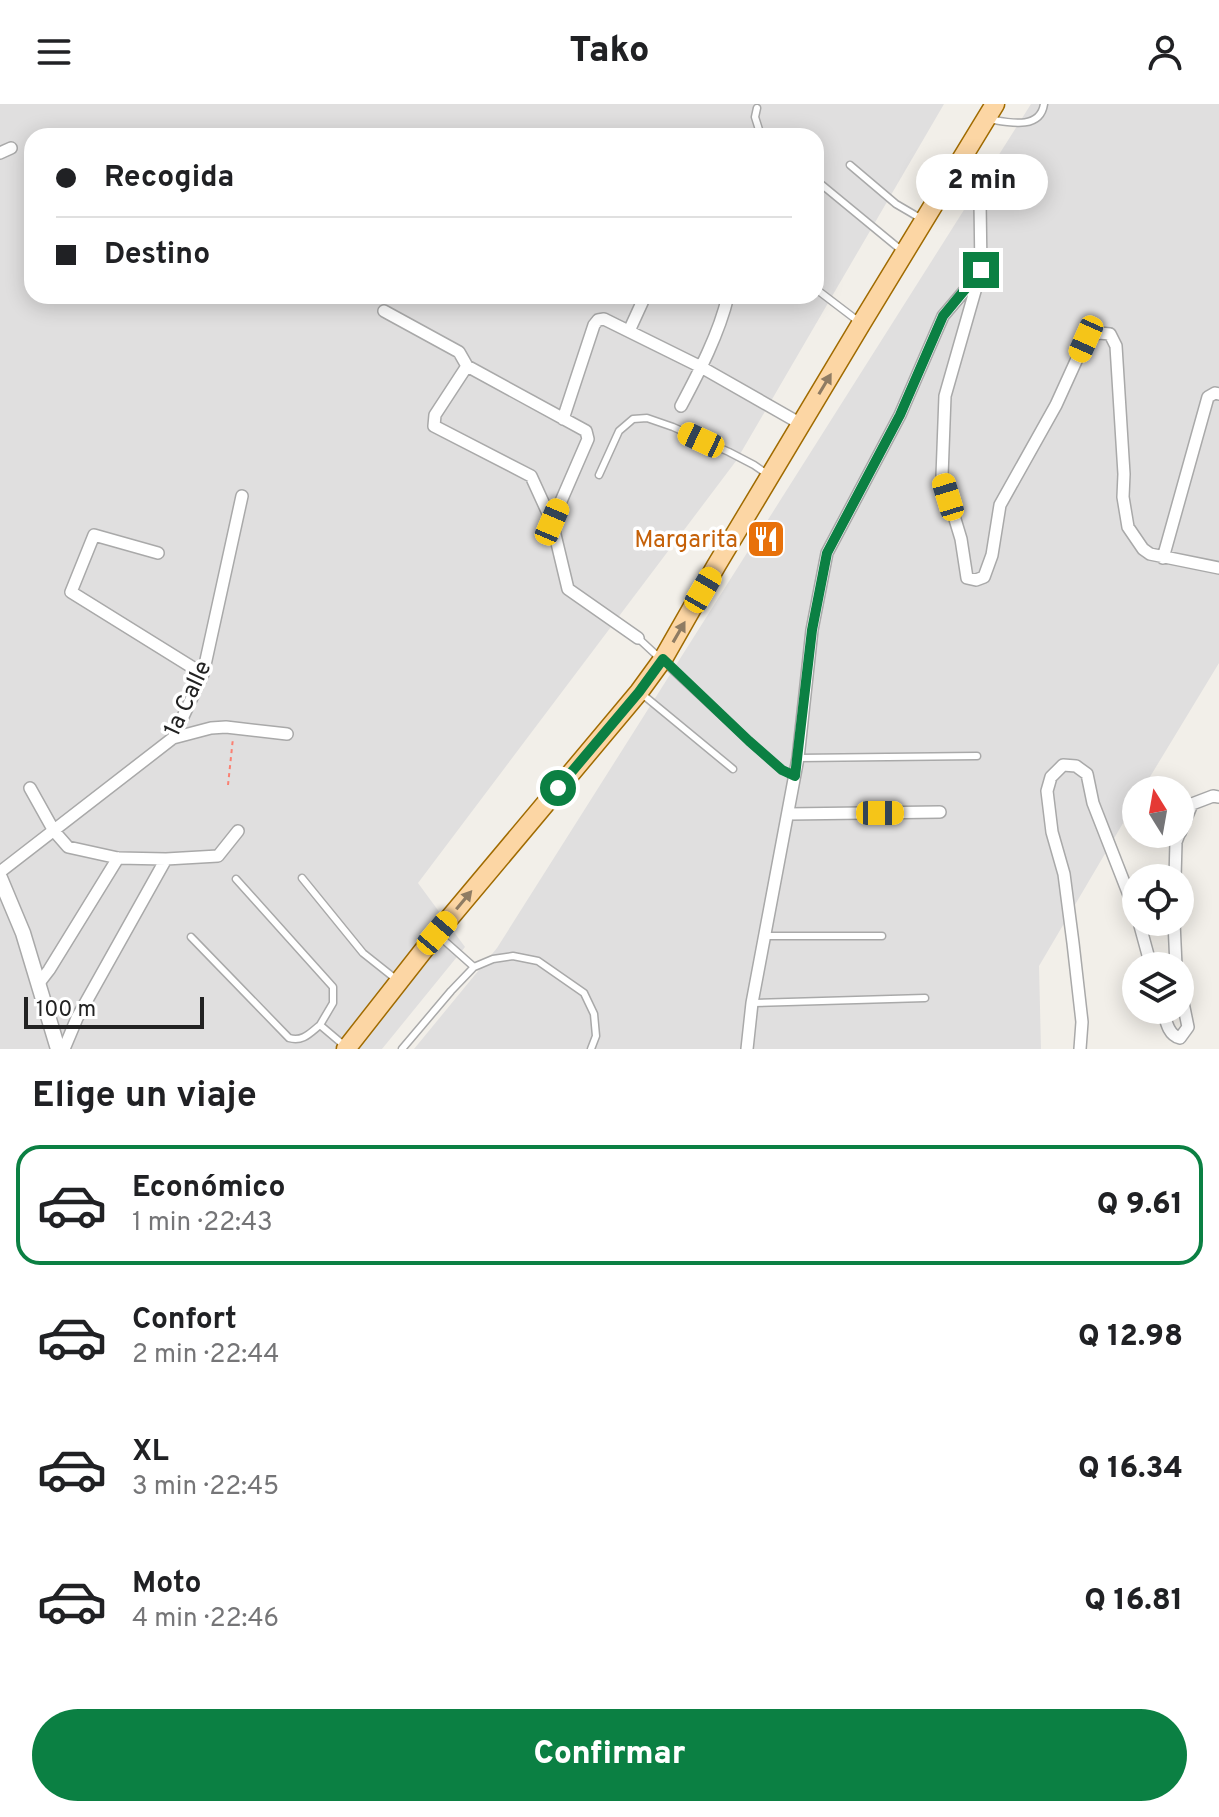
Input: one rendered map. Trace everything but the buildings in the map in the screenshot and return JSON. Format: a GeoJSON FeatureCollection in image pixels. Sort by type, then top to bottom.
{"type":"FeatureCollection","features":[{"type":"Feature","properties":{"kind":"main road"},"geometry":{"type":"LineString","coordinates":[[347,1049],[437,933],[639,692],[663,659],[990,111]]}},
{"type":"Feature","properties":{"kind":"street"},"geometry":{"type":"LineString","coordinates":[[965,150],[980,202],[981,270],[945,396],[942,476],[961,539],[967,578],[976,580],[984,577],[992,555],[1000,505],[1056,405],[1086,339],[1099,333],[1110,334],[1116,346],[1123,497],[1128,527],[1150,554],[1219,568]]}},
{"type":"Feature","properties":{"kind":"street"},"geometry":{"type":"LineString","coordinates":[[747,1049],[752,1003],[798,758],[812,630],[827,553],[900,415],[943,316],[981,270]]}},
{"type":"Feature","properties":{"kind":"street"},"geometry":{"type":"LineString","coordinates":[[629,331],[641,304]]}},
{"type":"Feature","properties":{"kind":"street"},"geometry":{"type":"LineString","coordinates":[[681,406],[701,367],[726,304]]}},
{"type":"Feature","properties":{"kind":"street"},"geometry":{"type":"LineString","coordinates":[[384,311],[459,352],[467,366],[586,431],[588,439],[552,522]]}},
{"type":"Feature","properties":{"kind":"street"},"geometry":{"type":"LineString","coordinates":[[563,419],[594,325],[604,319],[701,367],[801,424]]}},
{"type":"Feature","properties":{"kind":"street"},"geometry":{"type":"LineString","coordinates":[[467,366],[435,415],[434,426],[531,476],[552,522],[568,589],[638,638]]}},
{"type":"Feature","properties":{"kind":"street"},"geometry":{"type":"LineString","coordinates":[[1163,558],[1208,397],[1219,394]]}},
{"type":"Feature","properties":{"kind":"street","name":"1a Calle"},"geometry":{"type":"LineString","coordinates":[[1,879],[54,831],[173,738],[203,674],[242,496]]}},
{"type":"Feature","properties":{"kind":"street"},"geometry":{"type":"LineString","coordinates":[[158,553],[94,535],[71,592],[203,674]]}},
{"type":"Feature","properties":{"kind":"street"},"geometry":{"type":"LineString","coordinates":[[173,738],[211,728],[235,727],[287,734]]}},
{"type":"Feature","properties":{"kind":"street"},"geometry":{"type":"LineString","coordinates":[[1080,1049],[1082,1022],[1073,943],[1064,874],[1052,832],[1047,791],[1051,777],[1063,765],[1076,766],[1087,774],[1093,803],[1122,877]]}},
{"type":"Feature","properties":{"kind":"street"},"geometry":{"type":"LineString","coordinates":[[30,788],[54,831],[68,847],[118,858],[218,856],[238,831]]}},
{"type":"Feature","properties":{"kind":"street"},"geometry":{"type":"LineString","coordinates":[[1194,803],[1213,796],[1219,797]]}},
{"type":"Feature","properties":{"kind":"street"},"geometry":{"type":"LineString","coordinates":[[788,814],[940,812]]}},
{"type":"Feature","properties":{"kind":"street"},"geometry":{"type":"LineString","coordinates":[[39,983],[118,858]]}},
{"type":"Feature","properties":{"kind":"street"},"geometry":{"type":"LineString","coordinates":[[64,1049],[77,1018],[166,859]]}},
{"type":"Feature","properties":{"kind":"street"},"geometry":{"type":"LineString","coordinates":[[1,879],[23,933],[58,1049]]}},
{"type":"Feature","properties":{"kind":"street"},"geometry":{"type":"LineString","coordinates":[[1168,1024],[1173,1036],[1180,1038],[1187,1024]]}},
{"type":"Feature","properties":{"kind":"lane"},"geometry":{"type":"LineString","coordinates":[[990,111],[1025,123],[1036,119],[1043,112],[1044,104]]}},
{"type":"Feature","properties":{"kind":"lane"},"geometry":{"type":"LineString","coordinates":[[757,108],[755,117],[758,128]]}},
{"type":"Feature","properties":{"kind":"lane"},"geometry":{"type":"LineString","coordinates":[[850,165],[896,204],[923,220]]}},
{"type":"Feature","properties":{"kind":"lane"},"geometry":{"type":"LineString","coordinates":[[824,187],[904,252]]}},
{"type":"Feature","properties":{"kind":"lane"},"geometry":{"type":"LineString","coordinates":[[824,295],[861,324]]}},
{"type":"Feature","properties":{"kind":"lane"},"geometry":{"type":"LineString","coordinates":[[599,475],[619,431],[633,419],[647,418],[729,452],[770,476]]}},
{"type":"Feature","properties":{"kind":"lane"},"geometry":{"type":"LineString","coordinates":[[638,638],[749,741],[782,770],[795,776]]}},
{"type":"Feature","properties":{"kind":"lane"},"geometry":{"type":"LineString","coordinates":[[639,692],[733,769]]}},
{"type":"Feature","properties":{"kind":"lane"},"geometry":{"type":"LineString","coordinates":[[798,758],[977,756]]}},
{"type":"Feature","properties":{"kind":"lane"},"geometry":{"type":"LineString","coordinates":[[302,878],[363,953],[399,982]]}},
{"type":"Feature","properties":{"kind":"lane"},"geometry":{"type":"LineString","coordinates":[[191,937],[289,1038],[303,1038],[320,1025],[333,1003],[333,987],[236,879]]}},
{"type":"Feature","properties":{"kind":"lane"},"geometry":{"type":"LineString","coordinates":[[437,933],[474,967]]}},
{"type":"Feature","properties":{"kind":"lane"},"geometry":{"type":"LineString","coordinates":[[765,936],[882,936]]}},
{"type":"Feature","properties":{"kind":"lane"},"geometry":{"type":"LineString","coordinates":[[402,1049],[474,967],[493,959],[513,956],[538,961],[584,993],[594,1014],[596,1036],[591,1049]]}},
{"type":"Feature","properties":{"kind":"lane"},"geometry":{"type":"LineString","coordinates":[[752,1003],[925,998]]}},
{"type":"Feature","properties":{"kind":"lane"},"geometry":{"type":"LineString","coordinates":[[320,1025],[347,1049]]}},
{"type":"Feature","properties":{"kind":"path"},"geometry":{"type":"LineString","coordinates":[[228,785],[235,727]]}},
{"type":"Feature","properties":{"kind":"shaded area"},"geometry":{"type":"Polygon","coordinates":[[[0,104],[944,104],[736,461],[418,883],[465,947],[382,1049],[0,1049],[0,104]]]}},
{"type":"Feature","properties":{"kind":"shaded area"},"geometry":{"type":"Polygon","coordinates":[[[1031,104],[1219,104],[1219,663],[1150,776],[1122,776],[1122,825],[1039,966],[1041,1049],[414,1049],[497,948],[1031,104]]]}},
{"type":"Feature","properties":{"kind":"place","name":"Margarita"},"geometry":{"type":"Point","coordinates":[766,539]}},
{"type":"Feature","properties":{"kind":"route"},"geometry":{"type":"LineString","coordinates":[[558,788],[663,659],[749,741],[782,770],[795,776],[812,630],[827,553],[900,415],[943,316],[981,270]]}}]}
